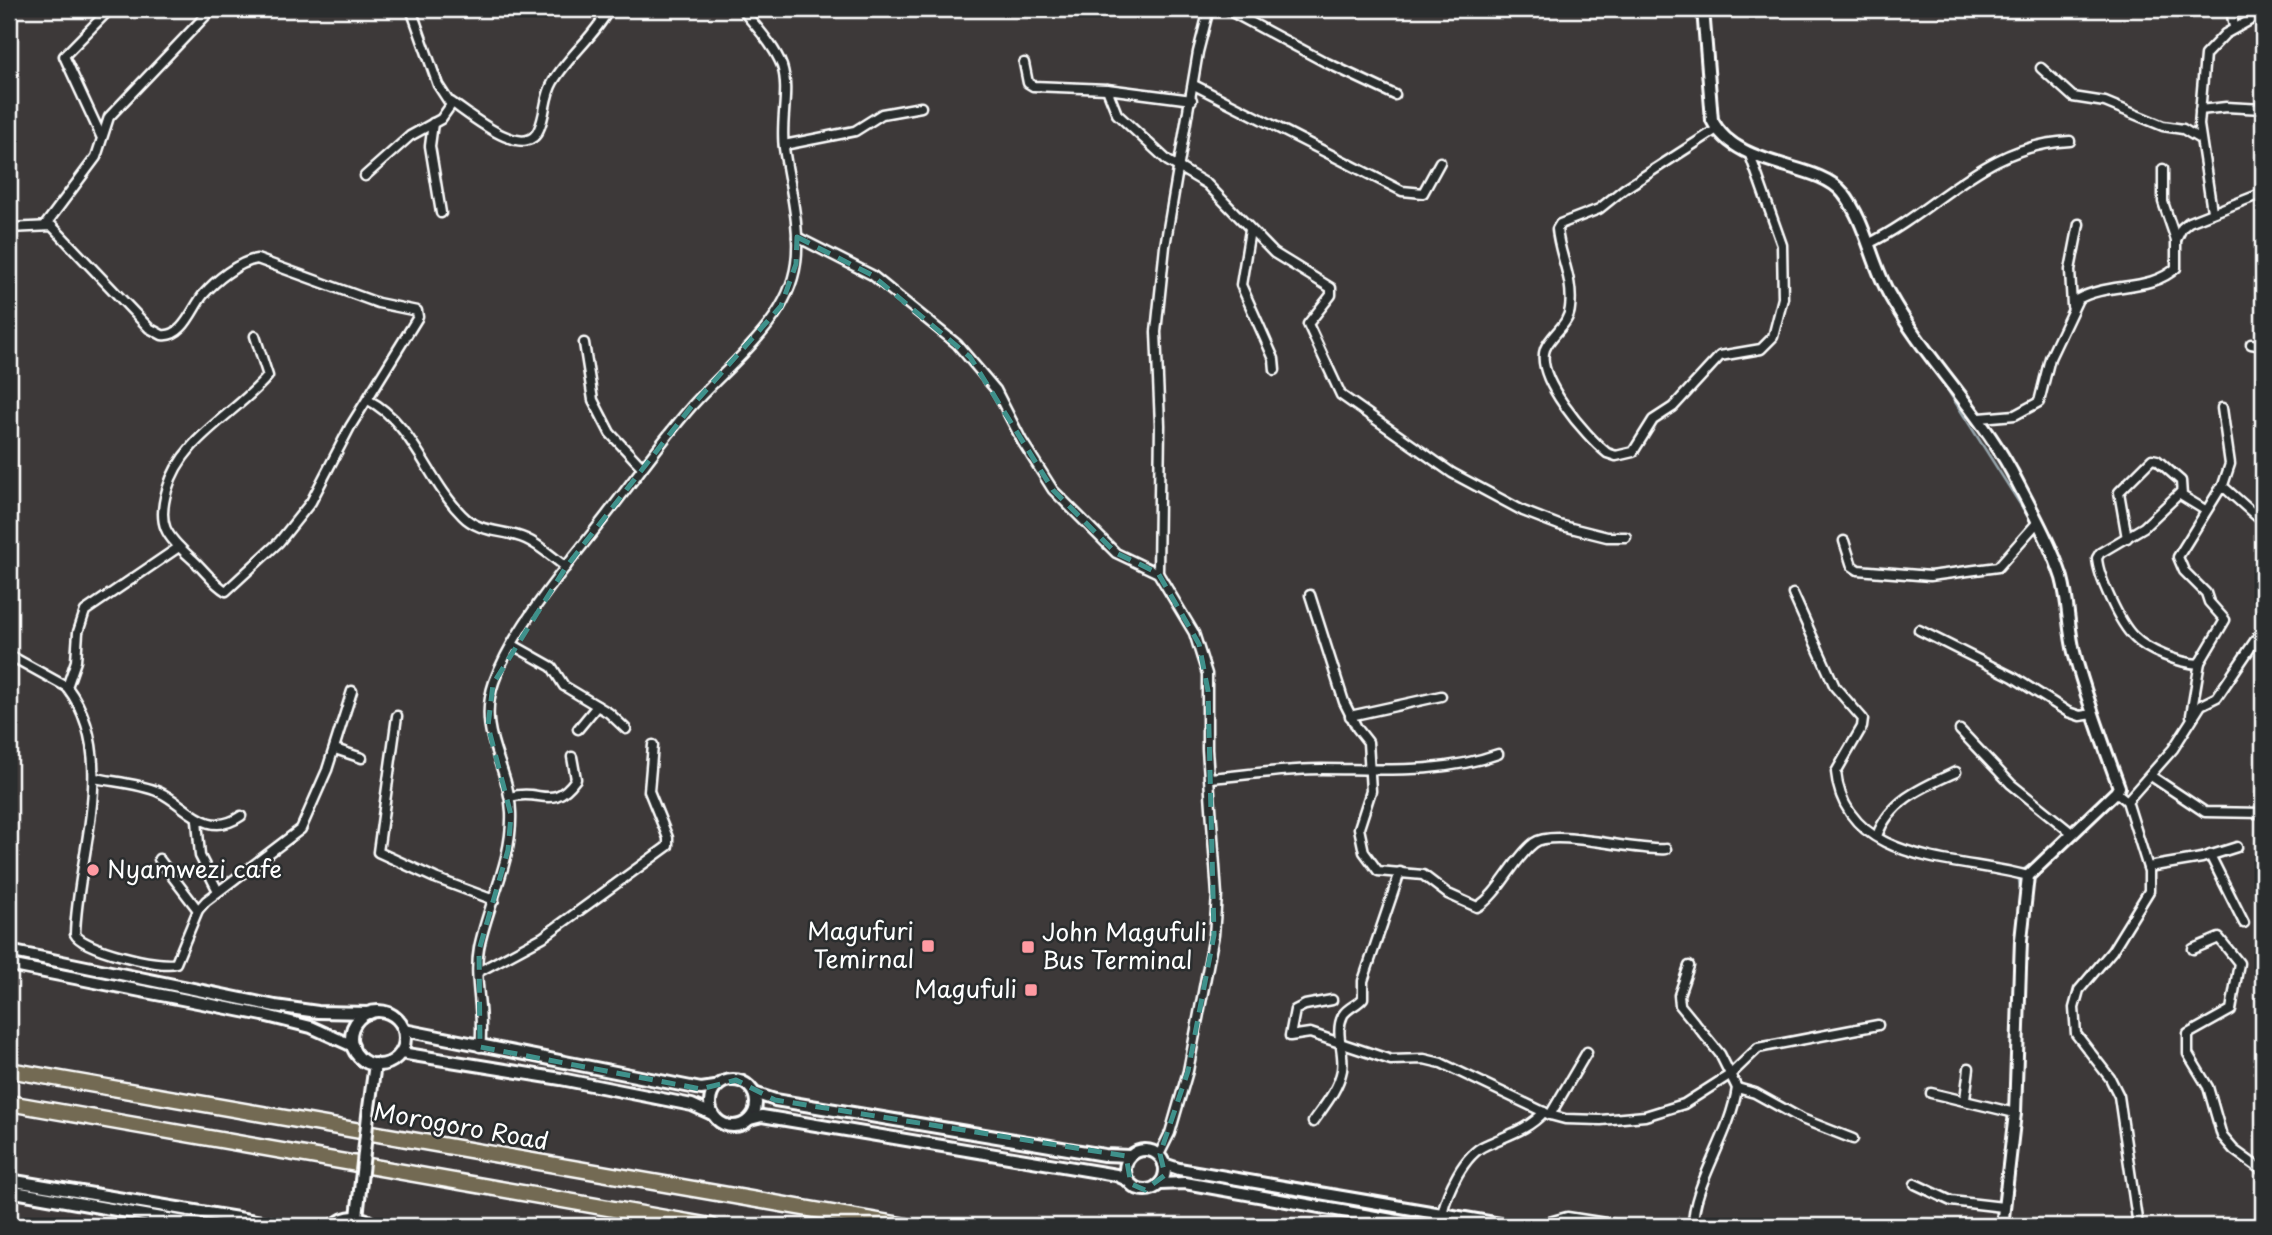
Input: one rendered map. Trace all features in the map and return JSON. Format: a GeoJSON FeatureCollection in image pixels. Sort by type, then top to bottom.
{"type":"FeatureCollection","features":[{"type":"Feature","properties":{"kind":"highway","name":"Morogoro Road"},"geometry":{"type":"LineString","coordinates":[[9,1070],[907,1226]]}},
{"type":"Feature","properties":{"kind":"highway"},"geometry":{"type":"LineString","coordinates":[[9,1104],[711,1226]]}},
{"type":"Feature","properties":{"kind":"street"},"geometry":{"type":"LineString","coordinates":[[101,136],[64,56],[110,9]]}},
{"type":"Feature","properties":{"kind":"street"},"geometry":{"type":"LineString","coordinates":[[46,224],[90,167],[100,149],[101,136],[109,117],[212,9]]}},
{"type":"Feature","properties":{"kind":"street"},"geometry":{"type":"LineString","coordinates":[[411,9],[438,85],[451,103],[501,135],[520,141],[531,139],[540,129],[542,110],[551,84],[599,27],[609,9]]}},
{"type":"Feature","properties":{"kind":"street"},"geometry":{"type":"LineString","coordinates":[[480,1047],[483,1029],[478,972],[480,943],[508,850],[510,797],[489,732],[487,714],[493,684],[513,645],[566,567],[642,467],[691,407],[760,334],[781,306],[796,264],[797,237],[783,145],[782,67],[771,46],[742,9]]}},
{"type":"Feature","properties":{"kind":"street"},"geometry":{"type":"LineString","coordinates":[[1160,1184],[1165,1175],[1162,1160],[1188,1071],[1214,935],[1217,869],[1209,778],[1208,691],[1204,660],[1194,633],[1158,573],[1156,309],[1198,52],[1209,9]]}},
{"type":"Feature","properties":{"kind":"street"},"geometry":{"type":"LineString","coordinates":[[1226,9],[1327,63],[1395,95]]}},
{"type":"Feature","properties":{"kind":"street"},"geometry":{"type":"LineString","coordinates":[[1703,9],[1712,113],[1717,129],[1750,155],[1833,184],[1850,204],[1887,292],[1916,336],[1980,418],[2012,473],[2061,575],[2074,654],[2119,787],[2028,876],[2021,940],[2015,1113],[2002,1226]]}},
{"type":"Feature","properties":{"kind":"street"},"geometry":{"type":"LineString","coordinates":[[2231,9],[2234,27]]}},
{"type":"Feature","properties":{"kind":"street"},"geometry":{"type":"LineString","coordinates":[[2212,211],[2200,139],[2205,55],[2234,27],[2263,13]]}},
{"type":"Feature","properties":{"kind":"street"},"geometry":{"type":"LineString","coordinates":[[1024,63],[1028,83],[1033,86],[1107,89],[1192,100]]}},
{"type":"Feature","properties":{"kind":"street"},"geometry":{"type":"LineString","coordinates":[[2041,68],[2073,97],[2105,102],[2163,125],[2183,129],[2200,139]]}},
{"type":"Feature","properties":{"kind":"street"},"geometry":{"type":"LineString","coordinates":[[1194,85],[1402,191],[1423,193],[1440,162]]}},
{"type":"Feature","properties":{"kind":"street"},"geometry":{"type":"LineString","coordinates":[[1107,89],[1117,114],[1179,170],[1189,172],[1207,184],[1250,230],[1286,262],[1332,289],[1331,295],[1308,324],[1332,380],[1348,401],[1452,473],[1523,511],[1559,525],[1607,537],[1626,537]]}},
{"type":"Feature","properties":{"kind":"street"},"geometry":{"type":"LineString","coordinates":[[365,176],[400,143],[448,113],[451,103]]}},
{"type":"Feature","properties":{"kind":"street"},"geometry":{"type":"LineString","coordinates":[[783,145],[855,131],[881,114],[921,107]]}},
{"type":"Feature","properties":{"kind":"street"},"geometry":{"type":"LineString","coordinates":[[2200,110],[2226,107],[2263,109]]}},
{"type":"Feature","properties":{"kind":"street"},"geometry":{"type":"LineString","coordinates":[[433,123],[429,139],[441,213]]}},
{"type":"Feature","properties":{"kind":"street"},"geometry":{"type":"LineString","coordinates":[[1717,129],[1624,189],[1599,209],[1560,224],[1556,229],[1567,268],[1571,306],[1567,320],[1546,347],[1544,359],[1565,407],[1576,423],[1607,453],[1616,456],[1633,452],[1653,421],[1673,407],[1720,356],[1761,349],[1771,342],[1783,298],[1782,245],[1750,155]]}},
{"type":"Feature","properties":{"kind":"street"},"geometry":{"type":"LineString","coordinates":[[1868,244],[1892,232],[1954,184],[2001,158],[2036,145],[2070,141]]}},
{"type":"Feature","properties":{"kind":"street"},"geometry":{"type":"LineString","coordinates":[[1980,418],[2025,412],[2039,402],[2043,378],[2072,306],[2082,296],[2140,285],[2174,270],[2178,264],[2176,240],[2163,202],[2164,169]]}},
{"type":"Feature","properties":{"kind":"street"},"geometry":{"type":"LineString","coordinates":[[2176,240],[2185,224],[2212,211],[2251,200],[2263,192]]}},
{"type":"Feature","properties":{"kind":"street"},"geometry":{"type":"LineString","coordinates":[[9,228],[46,224],[66,238],[149,328],[162,335],[178,331],[209,289],[244,262],[257,258],[391,307],[415,310],[418,317],[350,427],[312,502],[279,542],[227,591],[178,547],[161,519],[170,477],[193,441],[267,379],[267,365],[255,336]]}},
{"type":"Feature","properties":{"kind":"street"},"geometry":{"type":"LineString","coordinates":[[2072,306],[2070,270],[2079,224]]}},
{"type":"Feature","properties":{"kind":"street"},"geometry":{"type":"LineString","coordinates":[[1250,230],[1241,285],[1274,359],[1275,370]]}},
{"type":"Feature","properties":{"kind":"street"},"geometry":{"type":"LineString","coordinates":[[797,237],[872,275],[957,344],[996,390],[1022,441],[1053,490],[1116,553],[1158,573]]}},
{"type":"Feature","properties":{"kind":"street"},"geometry":{"type":"LineString","coordinates":[[584,343],[593,400],[610,433],[642,467]]}},
{"type":"Feature","properties":{"kind":"street"},"geometry":{"type":"LineString","coordinates":[[2250,344],[2263,346]]}},
{"type":"Feature","properties":{"kind":"street"},"geometry":{"type":"LineString","coordinates":[[368,400],[385,410],[439,489],[464,517],[478,527],[528,539],[566,567]]}},
{"type":"Feature","properties":{"kind":"street"},"geometry":{"type":"LineString","coordinates":[[2191,719],[2200,662],[2225,617],[2184,571],[2178,556],[2221,488],[2230,464],[2222,408]]}},
{"type":"Feature","properties":{"kind":"street"},"geometry":{"type":"LineString","coordinates":[[2127,538],[2118,494],[2148,462],[2156,459],[2181,481],[2182,496],[2205,510]]}},
{"type":"Feature","properties":{"kind":"street"},"geometry":{"type":"LineString","coordinates":[[2221,488],[2263,522]]}},
{"type":"Feature","properties":{"kind":"street"},"geometry":{"type":"LineString","coordinates":[[2181,492],[2144,527],[2100,553],[2097,562],[2128,629],[2136,639],[2165,654],[2196,664],[2200,662]]}},
{"type":"Feature","properties":{"kind":"street"},"geometry":{"type":"LineString","coordinates":[[1844,541],[1852,566],[1858,570],[1945,575],[1998,568],[2036,524]]}},
{"type":"Feature","properties":{"kind":"street"},"geometry":{"type":"LineString","coordinates":[[66,687],[76,661],[78,632],[87,609],[127,585],[178,547]]}},
{"type":"Feature","properties":{"kind":"street"},"geometry":{"type":"LineString","coordinates":[[1310,594],[1350,716],[1368,741],[1371,792],[1361,817],[1360,841],[1370,863],[1378,871],[1423,875],[1448,894],[1477,907],[1534,843],[1542,840],[1558,837],[1652,850],[1667,849]]}},
{"type":"Feature","properties":{"kind":"street"},"geometry":{"type":"LineString","coordinates":[[1793,594],[1835,687],[1863,719],[1862,727],[1838,766],[1837,779],[1842,800],[1858,822],[1877,836],[1927,858],[2028,876]]}},
{"type":"Feature","properties":{"kind":"street"},"geometry":{"type":"LineString","coordinates":[[2127,802],[2178,743],[2201,705],[2217,697],[2263,629]]}},
{"type":"Feature","properties":{"kind":"street"},"geometry":{"type":"LineString","coordinates":[[1919,630],[2013,677],[2068,712],[2080,716],[2094,714]]}},
{"type":"Feature","properties":{"kind":"street"},"geometry":{"type":"LineString","coordinates":[[513,645],[552,667],[564,686],[597,706],[626,729]]}},
{"type":"Feature","properties":{"kind":"street"},"geometry":{"type":"LineString","coordinates":[[9,655],[66,687],[87,733],[96,778],[77,897],[75,934],[78,940],[90,946],[170,964],[176,962],[183,949],[198,910],[218,891],[301,829],[335,750],[352,691]]}},
{"type":"Feature","properties":{"kind":"street"},"geometry":{"type":"LineString","coordinates":[[1350,716],[1441,696]]}},
{"type":"Feature","properties":{"kind":"street"},"geometry":{"type":"LineString","coordinates":[[578,729],[597,706]]}},
{"type":"Feature","properties":{"kind":"street"},"geometry":{"type":"LineString","coordinates":[[397,716],[379,852],[435,878],[494,900]]}},
{"type":"Feature","properties":{"kind":"street"},"geometry":{"type":"LineString","coordinates":[[1960,730],[2011,784],[2073,834]]}},
{"type":"Feature","properties":{"kind":"street"},"geometry":{"type":"LineString","coordinates":[[478,972],[543,937],[668,846],[668,838],[649,791],[653,745]]}},
{"type":"Feature","properties":{"kind":"street"},"geometry":{"type":"LineString","coordinates":[[335,750],[362,758]]}},
{"type":"Feature","properties":{"kind":"street"},"geometry":{"type":"LineString","coordinates":[[1209,778],[1312,769],[1370,772],[1410,766],[1467,765],[1499,754]]}},
{"type":"Feature","properties":{"kind":"street"},"geometry":{"type":"LineString","coordinates":[[510,797],[526,793],[551,799],[563,794],[576,779],[572,757]]}},
{"type":"Feature","properties":{"kind":"street"},"geometry":{"type":"LineString","coordinates":[[1877,836],[1884,818],[1899,803],[1913,792],[1956,772]]}},
{"type":"Feature","properties":{"kind":"street"},"geometry":{"type":"LineString","coordinates":[[2151,776],[2205,812],[2262,814]]}},
{"type":"Feature","properties":{"kind":"street"},"geometry":{"type":"LineString","coordinates":[[96,778],[159,792],[197,820],[230,821],[241,816]]}},
{"type":"Feature","properties":{"kind":"street"},"geometry":{"type":"LineString","coordinates":[[2116,792],[2127,802],[2148,867],[2148,894],[2112,951],[2079,990],[2074,1008],[2076,1034],[2110,1078],[2122,1105],[2138,1226]]}},
{"type":"Feature","properties":{"kind":"street"},"geometry":{"type":"LineString","coordinates":[[197,820],[200,856],[218,891]]}},
{"type":"Feature","properties":{"kind":"street"},"geometry":{"type":"LineString","coordinates":[[2148,867],[2237,847]]}},
{"type":"Feature","properties":{"kind":"street"},"geometry":{"type":"LineString","coordinates":[[2210,855],[2244,923]]}},
{"type":"Feature","properties":{"kind":"street"},"geometry":{"type":"LineString","coordinates":[[159,859],[198,910]]}},
{"type":"Feature","properties":{"kind":"street"},"geometry":{"type":"LineString","coordinates":[[1313,1122],[1331,1096],[1342,1069],[1339,1041],[1344,1014],[1363,998],[1363,981],[1400,872]]}},
{"type":"Feature","properties":{"kind":"street"},"geometry":{"type":"LineString","coordinates":[[2193,949],[2219,938],[2239,963],[2231,1010],[2189,1034],[2187,1049],[2208,1087],[2222,1136],[2234,1150],[2263,1171]]}},
{"type":"Feature","properties":{"kind":"street"},"geometry":{"type":"LineString","coordinates":[[9,951],[275,1006],[318,1012],[387,1013],[397,1019],[404,1030],[405,1041],[401,1052],[387,1063],[375,1064],[359,1057],[353,1046],[353,1029],[360,1019],[370,1013]]}},
{"type":"Feature","properties":{"kind":"street"},"geometry":{"type":"LineString","coordinates":[[9,965],[311,1027],[353,1046]]}},
{"type":"Feature","properties":{"kind":"street"},"geometry":{"type":"LineString","coordinates":[[1689,966],[1679,995],[1679,1005],[1720,1054],[1737,1088],[1726,1135],[1699,1191],[1693,1226]]}},
{"type":"Feature","properties":{"kind":"street"},"geometry":{"type":"LineString","coordinates":[[1332,1000],[1305,1004],[1295,1010],[1290,1036],[1310,1033],[1391,1060],[1424,1059],[1452,1066],[1547,1114],[1565,1119],[1601,1120],[1646,1116],[1684,1104],[1731,1074],[1758,1048],[1878,1025]]}},
{"type":"Feature","properties":{"kind":"street"},"geometry":{"type":"LineString","coordinates":[[404,1030],[701,1089],[736,1080],[747,1084],[754,1093],[756,1104],[750,1119]]}},
{"type":"Feature","properties":{"kind":"street"},"geometry":{"type":"LineString","coordinates":[[401,1052],[561,1079],[692,1105],[729,1126],[741,1126],[750,1119],[762,1116],[776,1118],[1116,1175],[1140,1189],[1150,1189],[1160,1184],[1185,1183],[1426,1226]]}},
{"type":"Feature","properties":{"kind":"street"},"geometry":{"type":"LineString","coordinates":[[1442,1214],[1445,1200],[1473,1153],[1533,1124],[1547,1114],[1587,1052]]}},
{"type":"Feature","properties":{"kind":"street"},"geometry":{"type":"LineString","coordinates":[[357,1217],[375,1064]]}},
{"type":"Feature","properties":{"kind":"street"},"geometry":{"type":"LineString","coordinates":[[1965,1099],[1969,1068]]}},
{"type":"Feature","properties":{"kind":"street"},"geometry":{"type":"LineString","coordinates":[[712,1114],[709,1102],[715,1087]]}},
{"type":"Feature","properties":{"kind":"street"},"geometry":{"type":"LineString","coordinates":[[1737,1088],[1755,1093],[1802,1119],[1853,1139]]}},
{"type":"Feature","properties":{"kind":"street"},"geometry":{"type":"LineString","coordinates":[[754,1093],[775,1100],[1104,1155],[1130,1156],[1144,1149],[1180,1170],[1511,1226]]}},
{"type":"Feature","properties":{"kind":"street"},"geometry":{"type":"LineString","coordinates":[[1931,1093],[2015,1113]]}},
{"type":"Feature","properties":{"kind":"street"},"geometry":{"type":"LineString","coordinates":[[1127,1180],[1125,1165],[1130,1156]]}},
{"type":"Feature","properties":{"kind":"street"},"geometry":{"type":"LineString","coordinates":[[9,1180],[286,1226]]}},
{"type":"Feature","properties":{"kind":"street"},"geometry":{"type":"LineString","coordinates":[[1915,1184],[1951,1201],[2003,1207]]}},
{"type":"Feature","properties":{"kind":"street"},"geometry":{"type":"LineString","coordinates":[[9,1191],[207,1226]]}},
{"type":"Feature","properties":{"kind":"street"},"geometry":{"type":"LineString","coordinates":[[332,1226],[345,1218],[357,1217],[375,1226]]}},
{"type":"Feature","properties":{"kind":"street"},"geometry":{"type":"LineString","coordinates":[[1535,1226],[1567,1217],[1625,1226]]}},
{"type":"Feature","properties":{"kind":"highlighted area"},"geometry":{"type":"Polygon","coordinates":[[[797,237],[872,275],[970,357],[1053,490],[1116,553],[1158,573],[1199,644],[1208,691],[1214,935],[1188,1071],[1160,1154],[1165,1175],[1145,1190],[1131,1184],[1126,1156],[775,1100],[736,1080],[701,1089],[480,1047],[479,950],[508,850],[511,815],[488,726],[493,684],[566,567],[691,407],[781,306],[796,264],[797,237]]]}},
{"type":"Feature","properties":{"kind":"waterway"},"geometry":{"type":"LineString","coordinates":[[1884,298],[1892,309]]}},
{"type":"Feature","properties":{"kind":"waterway"},"geometry":{"type":"LineString","coordinates":[[1938,375],[2032,523]]}},
{"type":"Feature","properties":{"kind":"waterway"},"geometry":{"type":"LineString","coordinates":[[2057,580],[2063,615]]}},
{"type":"Feature","properties":{"kind":"waterway"},"geometry":{"type":"LineString","coordinates":[[2074,825],[2113,788],[2100,749]]}},
{"type":"Feature","properties":{"kind":"waterway"},"geometry":{"type":"LineString","coordinates":[[2021,896],[2018,873],[2039,859]]}},
{"type":"Feature","properties":{"kind":"place","name":"Nyamwezi cafe"},"geometry":{"type":"Point","coordinates":[93,870]}},
{"type":"Feature","properties":{"kind":"place","name":"Magufuri Temirnal"},"geometry":{"type":"Point","coordinates":[928,946]}},
{"type":"Feature","properties":{"kind":"place","name":"John Magufuli Bus Terminal"},"geometry":{"type":"Point","coordinates":[1028,947]}},
{"type":"Feature","properties":{"kind":"place","name":"Magufuli"},"geometry":{"type":"Point","coordinates":[1031,990]}}]}
